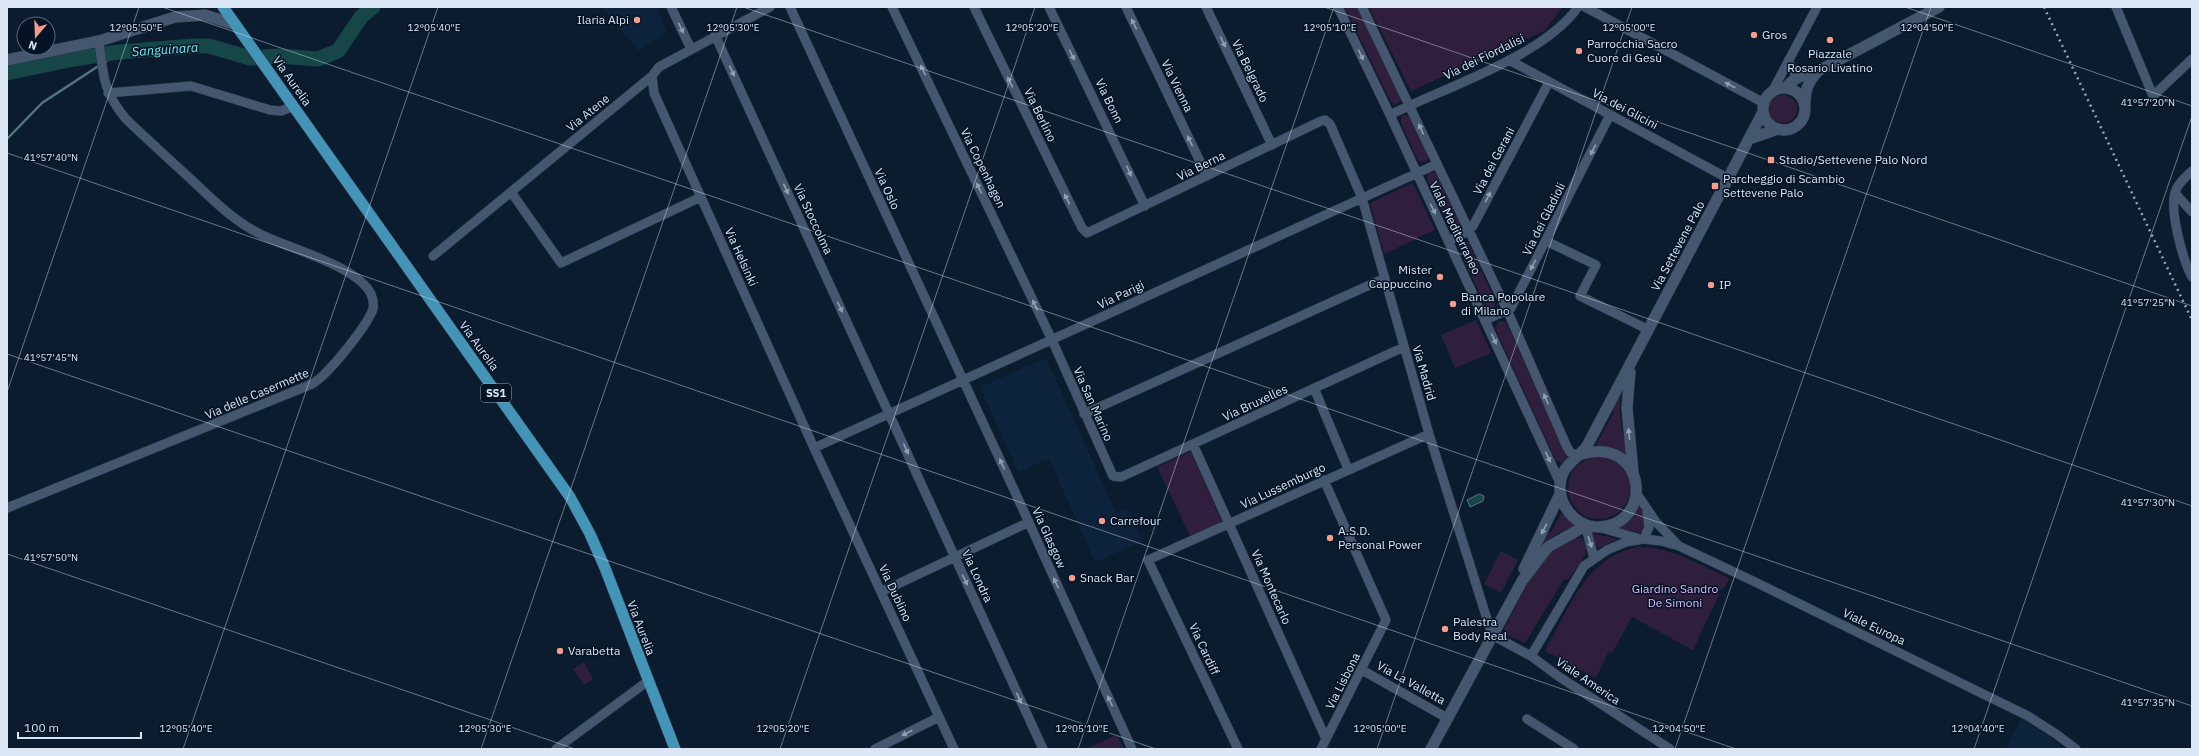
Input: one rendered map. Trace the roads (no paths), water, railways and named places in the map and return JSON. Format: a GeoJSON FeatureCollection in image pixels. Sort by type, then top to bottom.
{"type":"FeatureCollection","features":[{"type":"Feature","properties":{"kind":"main road","name":"Via Aurelia"},"geometry":{"type":"LineString","coordinates":[[223,7],[570,498],[598,552],[675,749]]}},
{"type":"Feature","properties":{"kind":"street"},"geometry":{"type":"LineString","coordinates":[[7,60],[99,41],[206,7]]}},
{"type":"Feature","properties":{"kind":"street"},"geometry":{"type":"LineString","coordinates":[[671,7],[691,49]]}},
{"type":"Feature","properties":{"kind":"street","name":"Via Atene"},"geometry":{"type":"LineString","coordinates":[[433,256],[652,76],[659,66],[770,7]]}},
{"type":"Feature","properties":{"kind":"street","name":"Via Oslo"},"geometry":{"type":"LineString","coordinates":[[790,7],[963,380]]}},
{"type":"Feature","properties":{"kind":"street","name":"Via Copenhagen"},"geometry":{"type":"LineString","coordinates":[[892,7],[1052,340]]}},
{"type":"Feature","properties":{"kind":"street","name":"Via Berlino"},"geometry":{"type":"LineString","coordinates":[[974,7],[1082,228],[1086,232]]}},
{"type":"Feature","properties":{"kind":"street","name":"Via Bonn"},"geometry":{"type":"LineString","coordinates":[[1049,7],[1145,206]]}},
{"type":"Feature","properties":{"kind":"street","name":"Via Vienna"},"geometry":{"type":"LineString","coordinates":[[1126,7],[1208,176]]}},
{"type":"Feature","properties":{"kind":"street","name":"Via Belgrado"},"geometry":{"type":"LineString","coordinates":[[1206,7],[1272,144]]}},
{"type":"Feature","properties":{"kind":"street","name":"Viale Mediterraneo"},"geometry":{"type":"LineString","coordinates":[[1338,7],[1486,320],[1560,488]]}},
{"type":"Feature","properties":{"kind":"street","name":"Viale Mediterraneo"},"geometry":{"type":"LineString","coordinates":[[1362,7],[1411,105],[1468,231],[1507,310],[1567,447],[1570,452],[1580,455]]}},
{"type":"Feature","properties":{"kind":"street","name":"Via dei Fiordalisi"},"geometry":{"type":"LineString","coordinates":[[1390,116],[1509,60],[1559,30],[1578,7]]}},
{"type":"Feature","properties":{"kind":"street"},"geometry":{"type":"LineString","coordinates":[[1585,7],[1764,107]]}},
{"type":"Feature","properties":{"kind":"street"},"geometry":{"type":"LineString","coordinates":[[1778,130],[1768,123],[1764,107],[1817,7]]}},
{"type":"Feature","properties":{"kind":"street"},"geometry":{"type":"LineString","coordinates":[[1772,92],[1786,88],[1790,82],[1806,74],[1818,71],[1939,7]]}},
{"type":"Feature","properties":{"kind":"street"},"geometry":{"type":"LineString","coordinates":[[2116,7],[2153,96],[2192,59]]}},
{"type":"Feature","properties":{"kind":"street"},"geometry":{"type":"LineString","coordinates":[[191,11],[236,24]]}},
{"type":"Feature","properties":{"kind":"street","name":"Via Stoccolma"},"geometry":{"type":"LineString","coordinates":[[715,35],[890,413]]}},
{"type":"Feature","properties":{"kind":"street","name":"Via delle Casermette"},"geometry":{"type":"LineString","coordinates":[[7,508],[307,387],[320,379],[333,366],[372,309],[373,301],[369,290],[346,272],[323,259],[259,234],[230,215],[127,120],[108,93],[104,83],[99,41]]}},
{"type":"Feature","properties":{"kind":"street","name":"Via dei Glicini"},"geometry":{"type":"LineString","coordinates":[[1509,60],[1729,179]]}},
{"type":"Feature","properties":{"kind":"street"},"geometry":{"type":"LineString","coordinates":[[1787,62],[1794,72],[1806,74]]}},
{"type":"Feature","properties":{"kind":"street"},"geometry":{"type":"LineString","coordinates":[[1786,88],[1787,62]]}},
{"type":"Feature","properties":{"kind":"street"},"geometry":{"type":"LineString","coordinates":[[1749,139],[1778,130],[1789,130],[1799,125],[1804,116],[1805,90],[1810,79],[1818,71]]}},
{"type":"Feature","properties":{"kind":"street","name":"Via Helsinki"},"geometry":{"type":"LineString","coordinates":[[652,76],[654,93],[814,448]]}},
{"type":"Feature","properties":{"kind":"street","name":"Via dei Gerani"},"geometry":{"type":"LineString","coordinates":[[1448,241],[1468,231],[1473,226],[1549,82]]}},
{"type":"Feature","properties":{"kind":"street"},"geometry":{"type":"LineString","coordinates":[[108,93],[187,86],[270,110],[281,111],[294,106]]}},
{"type":"Feature","properties":{"kind":"street"},"geometry":{"type":"LineString","coordinates":[[1786,88],[1799,94],[1805,105]]}},
{"type":"Feature","properties":{"kind":"street","name":"Via Settevene Palo"},"geometry":{"type":"LineString","coordinates":[[1580,455],[1631,366],[1729,179],[1764,107]]}},
{"type":"Feature","properties":{"kind":"street","name":"Via dei Gladioli"},"geometry":{"type":"LineString","coordinates":[[1486,320],[1511,308],[1610,115]]}},
{"type":"Feature","properties":{"kind":"street","name":"Via Berna"},"geometry":{"type":"LineString","coordinates":[[1086,232],[1093,232],[1272,144],[1321,121],[1327,121]]}},
{"type":"Feature","properties":{"kind":"street","name":"Via Madrid"},"geometry":{"type":"LineString","coordinates":[[1327,121],[1332,127],[1362,198],[1429,434],[1492,635]]}},
{"type":"Feature","properties":{"kind":"street","name":"Via Parigi"},"geometry":{"type":"LineString","coordinates":[[814,448],[1437,164]]}},
{"type":"Feature","properties":{"kind":"street"},"geometry":{"type":"LineString","coordinates":[[2192,171],[2187,181],[2175,193],[2179,245],[2192,277]]}},
{"type":"Feature","properties":{"kind":"street"},"geometry":{"type":"LineString","coordinates":[[511,192],[561,263],[701,197]]}},
{"type":"Feature","properties":{"kind":"street"},"geometry":{"type":"LineString","coordinates":[[2175,193],[2192,212]]}},
{"type":"Feature","properties":{"kind":"street"},"geometry":{"type":"LineString","coordinates":[[1546,241],[1596,265],[1580,296],[1649,330]]}},
{"type":"Feature","properties":{"kind":"street"},"geometry":{"type":"LineString","coordinates":[[1084,414],[1385,278]]}},
{"type":"Feature","properties":{"kind":"street","name":"Via San Marino"},"geometry":{"type":"LineString","coordinates":[[1052,340],[1110,473],[1115,477]]}},
{"type":"Feature","properties":{"kind":"street","name":"Via Bruxelles"},"geometry":{"type":"LineString","coordinates":[[1115,477],[1121,477],[1404,347]]}},
{"type":"Feature","properties":{"kind":"street","name":"Via Settevene Palo"},"geometry":{"type":"LineString","coordinates":[[1631,366],[1626,404],[1633,472]]}},
{"type":"Feature","properties":{"kind":"street","name":"Via Glasgow"},"geometry":{"type":"LineString","coordinates":[[963,380],[1132,749]]}},
{"type":"Feature","properties":{"kind":"street"},"geometry":{"type":"LineString","coordinates":[[1314,388],[1348,469]]}},
{"type":"Feature","properties":{"kind":"street","name":"Via Londra"},"geometry":{"type":"LineString","coordinates":[[890,413],[1043,749]]}},
{"type":"Feature","properties":{"kind":"street","name":"Via Lussemburgo"},"geometry":{"type":"LineString","coordinates":[[1148,560],[1348,469],[1429,434]]}},
{"type":"Feature","properties":{"kind":"street","name":"Via Montecarlo"},"geometry":{"type":"LineString","coordinates":[[1193,444],[1326,739]]}},
{"type":"Feature","properties":{"kind":"street","name":"Via Dublino"},"geometry":{"type":"LineString","coordinates":[[814,448],[954,749]]}},
{"type":"Feature","properties":{"kind":"street"},"geometry":{"type":"LineString","coordinates":[[1431,749],[1522,581],[1548,547],[1591,526],[1609,526],[1627,514],[1633,505],[1637,487],[1633,472],[1627,462],[1612,453],[1594,450],[1580,455],[1568,465],[1560,488],[1526,564],[1522,581]]}},
{"type":"Feature","properties":{"kind":"street","name":"Via Lisbona"},"geometry":{"type":"LineString","coordinates":[[1321,749],[1385,625],[1385,614],[1324,480]]}},
{"type":"Feature","properties":{"kind":"street"},"geometry":{"type":"LineString","coordinates":[[1560,488],[1563,504],[1569,513],[1591,526],[1644,539],[1649,527],[1646,508]]}},
{"type":"Feature","properties":{"kind":"street","name":"Viale Europa"},"geometry":{"type":"LineString","coordinates":[[1636,494],[1656,522],[1679,546]]}},
{"type":"Feature","properties":{"kind":"street"},"geometry":{"type":"LineString","coordinates":[[881,592],[1029,522]]}},
{"type":"Feature","properties":{"kind":"street"},"geometry":{"type":"LineString","coordinates":[[1591,526],[1587,532],[1594,558]]}},
{"type":"Feature","properties":{"kind":"street","name":"Viale Europa"},"geometry":{"type":"LineString","coordinates":[[1531,656],[1580,570],[1594,558],[1626,542],[1644,539],[1679,546],[1950,677],[2028,716],[2076,749]]}},
{"type":"Feature","properties":{"kind":"street","name":"Via Cardiff"},"geometry":{"type":"LineString","coordinates":[[1148,560],[1238,749]]}},
{"type":"Feature","properties":{"kind":"street","name":"Viale America"},"geometry":{"type":"LineString","coordinates":[[1492,635],[1531,656],[1558,676],[1670,749]]}},
{"type":"Feature","properties":{"kind":"street","name":"Via La Valletta"},"geometry":{"type":"LineString","coordinates":[[1362,670],[1448,718]]}},
{"type":"Feature","properties":{"kind":"street"},"geometry":{"type":"LineString","coordinates":[[556,749],[648,681]]}},
{"type":"Feature","properties":{"kind":"street"},"geometry":{"type":"LineString","coordinates":[[875,749],[939,717]]}},
{"type":"Feature","properties":{"kind":"street"},"geometry":{"type":"LineString","coordinates":[[1527,719],[1574,749]]}},
{"type":"Feature","properties":{"kind":"street","name":"Viale Europa"},"geometry":{"type":"LineString","coordinates":[[2056,734],[2070,749]]}},
{"type":"Feature","properties":{"kind":"waterway","name":"Sanguinara"},"geometry":{"type":"LineString","coordinates":[[7,73],[74,59],[119,52],[193,46],[209,46],[250,58],[279,56],[318,59],[338,51],[361,17],[373,7]]}},
{"type":"Feature","properties":{"kind":"waterway"},"geometry":{"type":"LineString","coordinates":[[104,63],[119,52]]}},
{"type":"Feature","properties":{"kind":"waterway"},"geometry":{"type":"LineString","coordinates":[[7,139],[42,103],[100,65]]}},
{"type":"Feature","properties":{"kind":"railway"},"geometry":{"type":"LineString","coordinates":[[2044,7],[2192,320]]}},
{"type":"Feature","properties":{"kind":"place","name":"Ilaria Alpi"},"geometry":{"type":"Point","coordinates":[637,20]}},
{"type":"Feature","properties":{"kind":"place","name":"Gros"},"geometry":{"type":"Point","coordinates":[1754,35]}},
{"type":"Feature","properties":{"kind":"place","name":"Piazzale Rosario Livatino"},"geometry":{"type":"Point","coordinates":[1830,40]}},
{"type":"Feature","properties":{"kind":"place","name":"Parrocchia Sacro Cuore di Gesù"},"geometry":{"type":"Point","coordinates":[1579,51]}},
{"type":"Feature","properties":{"kind":"place","name":"Stadio/Settevene Palo Nord"},"geometry":{"type":"Point","coordinates":[1771,160]}},
{"type":"Feature","properties":{"kind":"place","name":"Parcheggio di Scambio Settevene Palo"},"geometry":{"type":"Point","coordinates":[1715,186]}},
{"type":"Feature","properties":{"kind":"place","name":"Mister Cappuccino"},"geometry":{"type":"Point","coordinates":[1440,277]}},
{"type":"Feature","properties":{"kind":"place","name":"IP"},"geometry":{"type":"Point","coordinates":[1711,285]}},
{"type":"Feature","properties":{"kind":"place","name":"Banca Popolare di Milano"},"geometry":{"type":"Point","coordinates":[1453,304]}},
{"type":"Feature","properties":{"kind":"place","name":"Carrefour"},"geometry":{"type":"Point","coordinates":[1102,521]}},
{"type":"Feature","properties":{"kind":"place","name":"A.S.D. Personal Power"},"geometry":{"type":"Point","coordinates":[1330,538]}},
{"type":"Feature","properties":{"kind":"place","name":"Snack Bar"},"geometry":{"type":"Point","coordinates":[1072,578]}},
{"type":"Feature","properties":{"kind":"place","name":"Palestra Body Real"},"geometry":{"type":"Point","coordinates":[1445,629]}},
{"type":"Feature","properties":{"kind":"place","name":"Varabetta"},"geometry":{"type":"Point","coordinates":[560,651]}},
{"type":"Feature","properties":{"kind":"park label","name":"Giardino Sandro De Simoni"},"geometry":{"type":"Point","coordinates":[1675,596]}}]}
